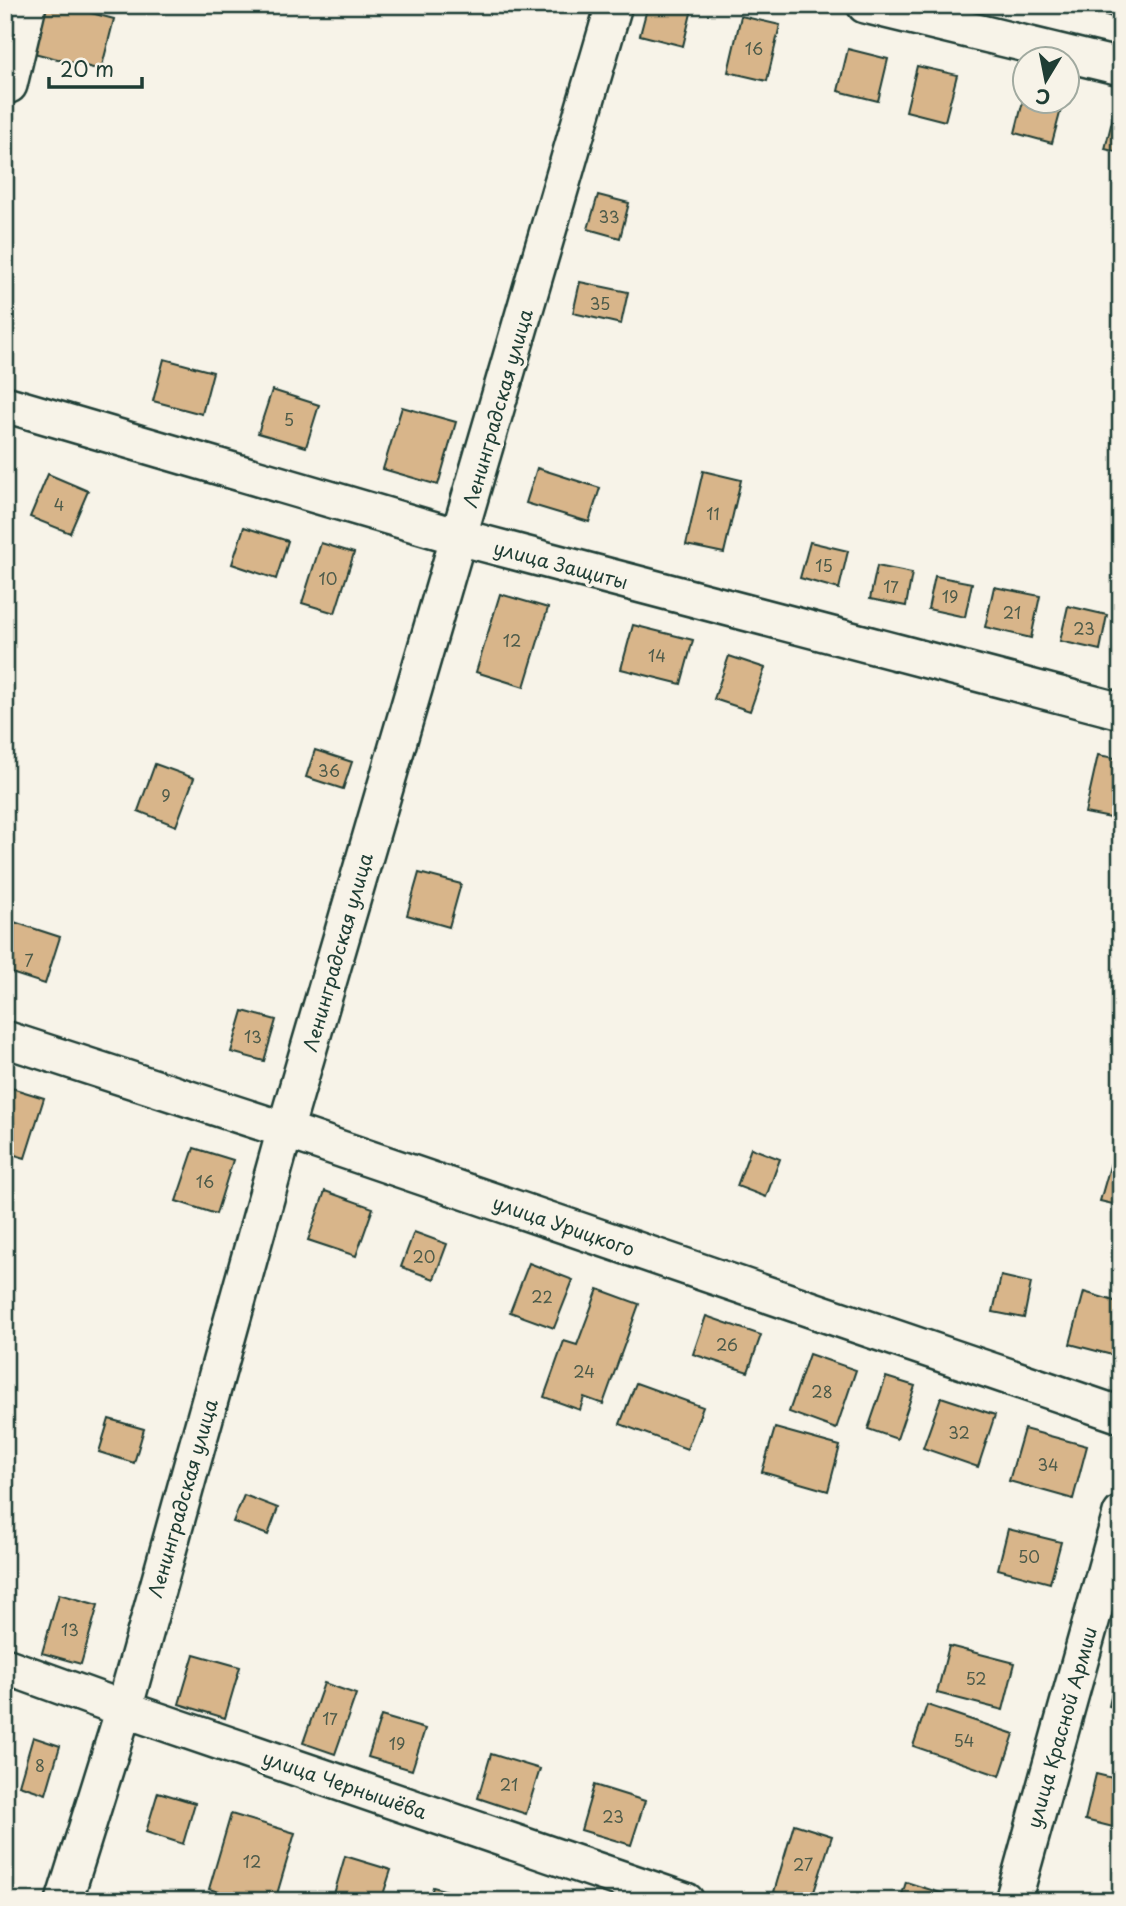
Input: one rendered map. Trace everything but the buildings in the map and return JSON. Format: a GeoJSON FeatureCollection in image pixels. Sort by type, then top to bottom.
{"type":"FeatureCollection","features":[{"type":"Feature","properties":{"kind":"street"},"geometry":{"type":"LineString","coordinates":[[9,85],[28,5]]}},
{"type":"Feature","properties":{"kind":"street","name":"Ленинградская улица"},"geometry":{"type":"LineString","coordinates":[[64,1901],[124,1709],[285,1130],[614,5]]}},
{"type":"Feature","properties":{"kind":"street"},"geometry":{"type":"LineString","coordinates":[[865,5],[1121,67]]}},
{"type":"Feature","properties":{"kind":"street","name":"улица Защиты"},"geometry":{"type":"LineString","coordinates":[[5,404],[459,537],[1121,711]]}},
{"type":"Feature","properties":{"kind":"street","name":"улица Урицкого"},"geometry":{"type":"LineString","coordinates":[[5,1040],[285,1130],[1121,1415]]}},
{"type":"Feature","properties":{"kind":"street","name":"улица Красной Армии"},"geometry":{"type":"LineString","coordinates":[[1013,1901],[1121,1514]]}},
{"type":"Feature","properties":{"kind":"street","name":"улица Чернышёва"},"geometry":{"type":"LineString","coordinates":[[5,1666],[685,1901]]}}]}
